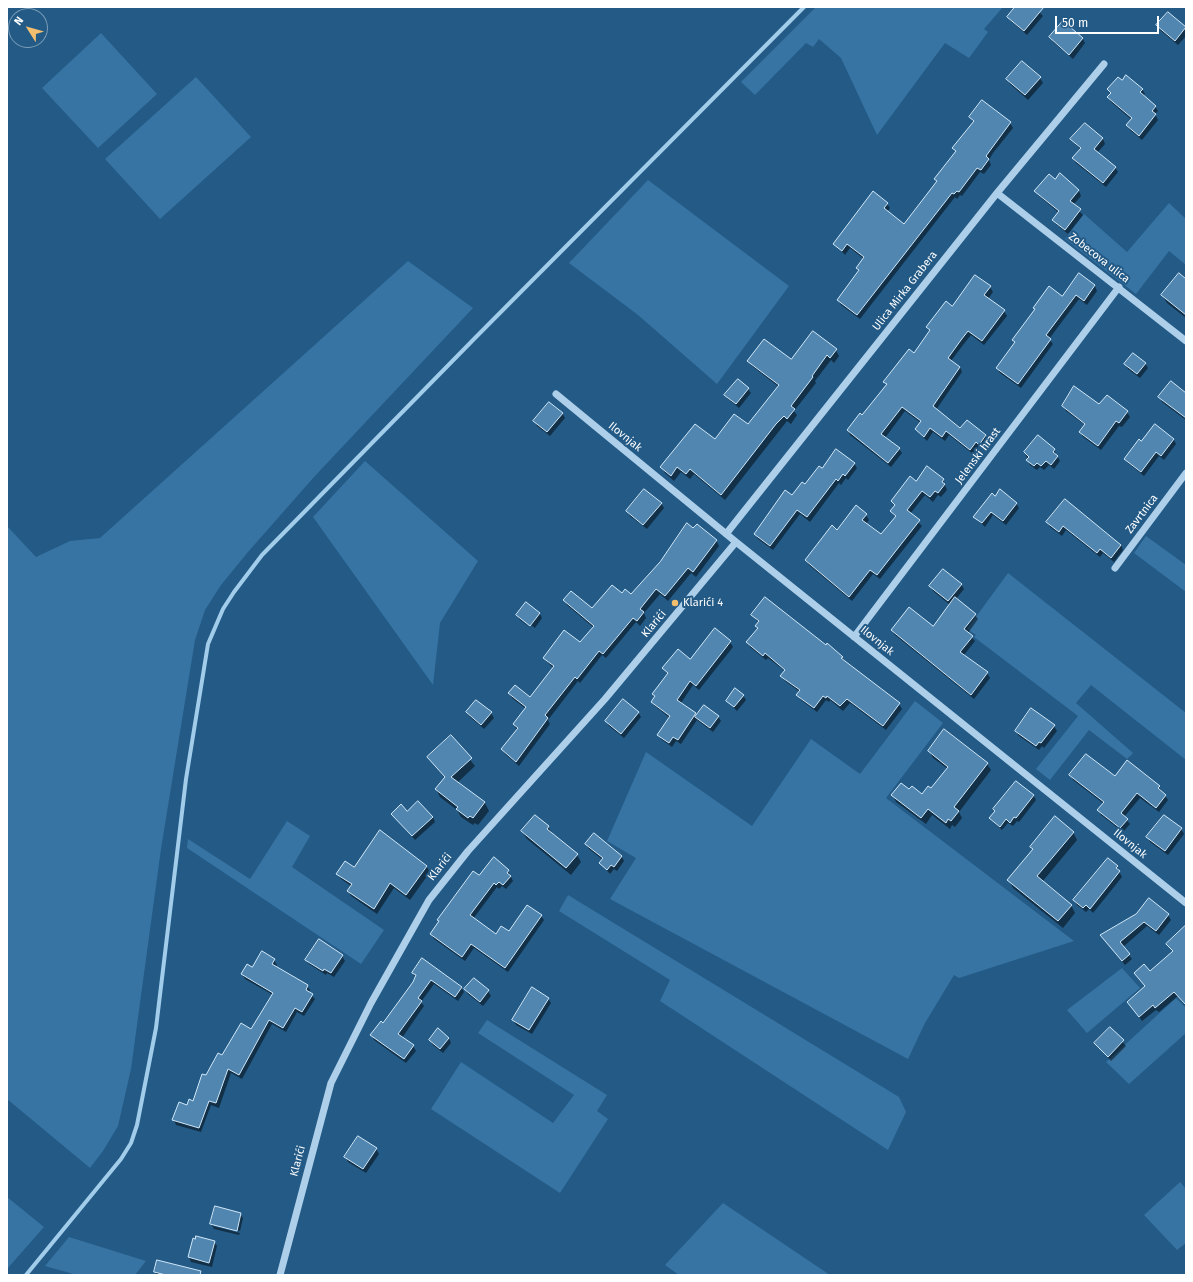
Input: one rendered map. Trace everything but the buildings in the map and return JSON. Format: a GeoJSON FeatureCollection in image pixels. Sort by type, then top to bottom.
{"type":"FeatureCollection","features":[{"type":"Feature","properties":{"kind":"street","name":"Ulica Mirka Grabera"},"geometry":{"type":"LineString","coordinates":[[726,534],[997,193],[1104,64]]}},
{"type":"Feature","properties":{"kind":"street","name":"Zobecova ulica"},"geometry":{"type":"LineString","coordinates":[[997,193],[1119,287],[1186,342]]}},
{"type":"Feature","properties":{"kind":"street","name":"Jelenski hrast"},"geometry":{"type":"LineString","coordinates":[[854,637],[1119,287]]}},
{"type":"Feature","properties":{"kind":"street","name":"Ilovnjak"},"geometry":{"type":"LineString","coordinates":[[556,394],[726,534],[1186,903]]}},
{"type":"Feature","properties":{"kind":"street","name":"Zavrtnica"},"geometry":{"type":"LineString","coordinates":[[1115,568],[1186,473]]}},
{"type":"Feature","properties":{"kind":"street","name":"Klarići"},"geometry":{"type":"LineString","coordinates":[[280,1275],[331,1083],[371,1003],[429,900],[468,851],[606,699],[736,542]]}},
{"type":"Feature","properties":{"kind":"shaded area"},"geometry":{"type":"Polygon","coordinates":[[[816,7],[1003,7],[984,29],[988,32],[969,58],[945,43],[877,135],[841,58],[819,39],[813,47],[806,43],[755,95],[741,82],[816,7]]]}},
{"type":"Feature","properties":{"kind":"shaded area"},"geometry":{"type":"Polygon","coordinates":[[[101,33],[157,94],[98,148],[42,88],[101,33]]]}},
{"type":"Feature","properties":{"kind":"shaded area"},"geometry":{"type":"Polygon","coordinates":[[[196,77],[251,137],[160,219],[105,159],[196,77]]]}},
{"type":"Feature","properties":{"kind":"shaded area"},"geometry":{"type":"Polygon","coordinates":[[[648,180],[789,286],[717,384],[638,315],[569,263],[648,180]]]}},
{"type":"Feature","properties":{"kind":"shaded area"},"geometry":{"type":"Polygon","coordinates":[[[1169,203],[1186,219],[1186,265],[1169,251],[1136,294],[1065,239],[1084,214],[1127,252],[1169,203]]]}},
{"type":"Feature","properties":{"kind":"shaded area"},"geometry":{"type":"Polygon","coordinates":[[[408,261],[473,308],[314,477],[248,552],[221,585],[205,610],[195,640],[161,849],[131,1069],[118,1126],[103,1151],[90,1168],[7,1099],[7,526],[36,557],[70,541],[100,538],[408,261]]]}},
{"type":"Feature","properties":{"kind":"shaded area"},"geometry":{"type":"Polygon","coordinates":[[[365,461],[478,561],[440,623],[433,685],[313,517],[365,461]]]}},
{"type":"Feature","properties":{"kind":"shaded area"},"geometry":{"type":"Polygon","coordinates":[[[1146,536],[1186,565],[1186,592],[1134,553],[1146,536]]]}},
{"type":"Feature","properties":{"kind":"shaded area"},"geometry":{"type":"Polygon","coordinates":[[[1008,573],[1186,713],[1186,760],[1091,685],[1076,703],[1133,753],[1127,759],[1089,730],[1050,780],[1036,769],[1078,716],[974,637],[976,635],[967,629],[1008,573]]]}},
{"type":"Feature","properties":{"kind":"shaded area"},"geometry":{"type":"Polygon","coordinates":[[[915,701],[943,723],[886,798],[1074,941],[959,978],[954,975],[925,1023],[908,1059],[610,899],[636,858],[607,841],[646,752],[752,826],[811,739],[860,774],[915,701]]]}},
{"type":"Feature","properties":{"kind":"shaded area"},"geometry":{"type":"Polygon","coordinates":[[[287,821],[310,836],[292,867],[384,930],[361,964],[187,848],[188,839],[250,879],[287,821]]]}},
{"type":"Feature","properties":{"kind":"shaded area"},"geometry":{"type":"Polygon","coordinates":[[[568,895],[899,1097],[906,1112],[888,1150],[660,1001],[670,980],[559,911],[568,895]]]}},
{"type":"Feature","properties":{"kind":"shaded area"},"geometry":{"type":"Polygon","coordinates":[[[1122,968],[1140,988],[1087,1033],[1067,1010],[1122,968]]]}},
{"type":"Feature","properties":{"kind":"shaded area"},"geometry":{"type":"Polygon","coordinates":[[[1176,998],[1186,1008],[1186,1033],[1129,1084],[1106,1062],[1176,998]]]}},
{"type":"Feature","properties":{"kind":"shaded area"},"geometry":{"type":"Polygon","coordinates":[[[487,1020],[607,1095],[597,1111],[608,1119],[560,1193],[431,1109],[461,1062],[553,1123],[574,1095],[478,1033],[487,1020]]]}},
{"type":"Feature","properties":{"kind":"shaded area"},"geometry":{"type":"Polygon","coordinates":[[[1180,1182],[1186,1189],[1186,1243],[1177,1250],[1144,1215],[1180,1182]]]}},
{"type":"Feature","properties":{"kind":"shaded area"},"geometry":{"type":"Polygon","coordinates":[[[7,1197],[44,1227],[7,1269],[7,1197]]]}},
{"type":"Feature","properties":{"kind":"shaded area"},"geometry":{"type":"Polygon","coordinates":[[[723,1203],[830,1275],[679,1275],[665,1265],[723,1203]]]}},
{"type":"Feature","properties":{"kind":"shaded area"},"geometry":{"type":"Polygon","coordinates":[[[69,1237],[146,1261],[135,1275],[77,1275],[45,1266],[69,1237]]]}},
{"type":"Feature","properties":{"kind":"waterway"},"geometry":{"type":"LineString","coordinates":[[26,1275],[121,1159],[131,1143],[137,1125],[156,1028],[186,779],[208,644],[223,609],[262,555],[804,7]]}},
{"type":"Feature","properties":{"kind":"place","name":"Klarići 4"},"geometry":{"type":"Point","coordinates":[675,603]}}]}
